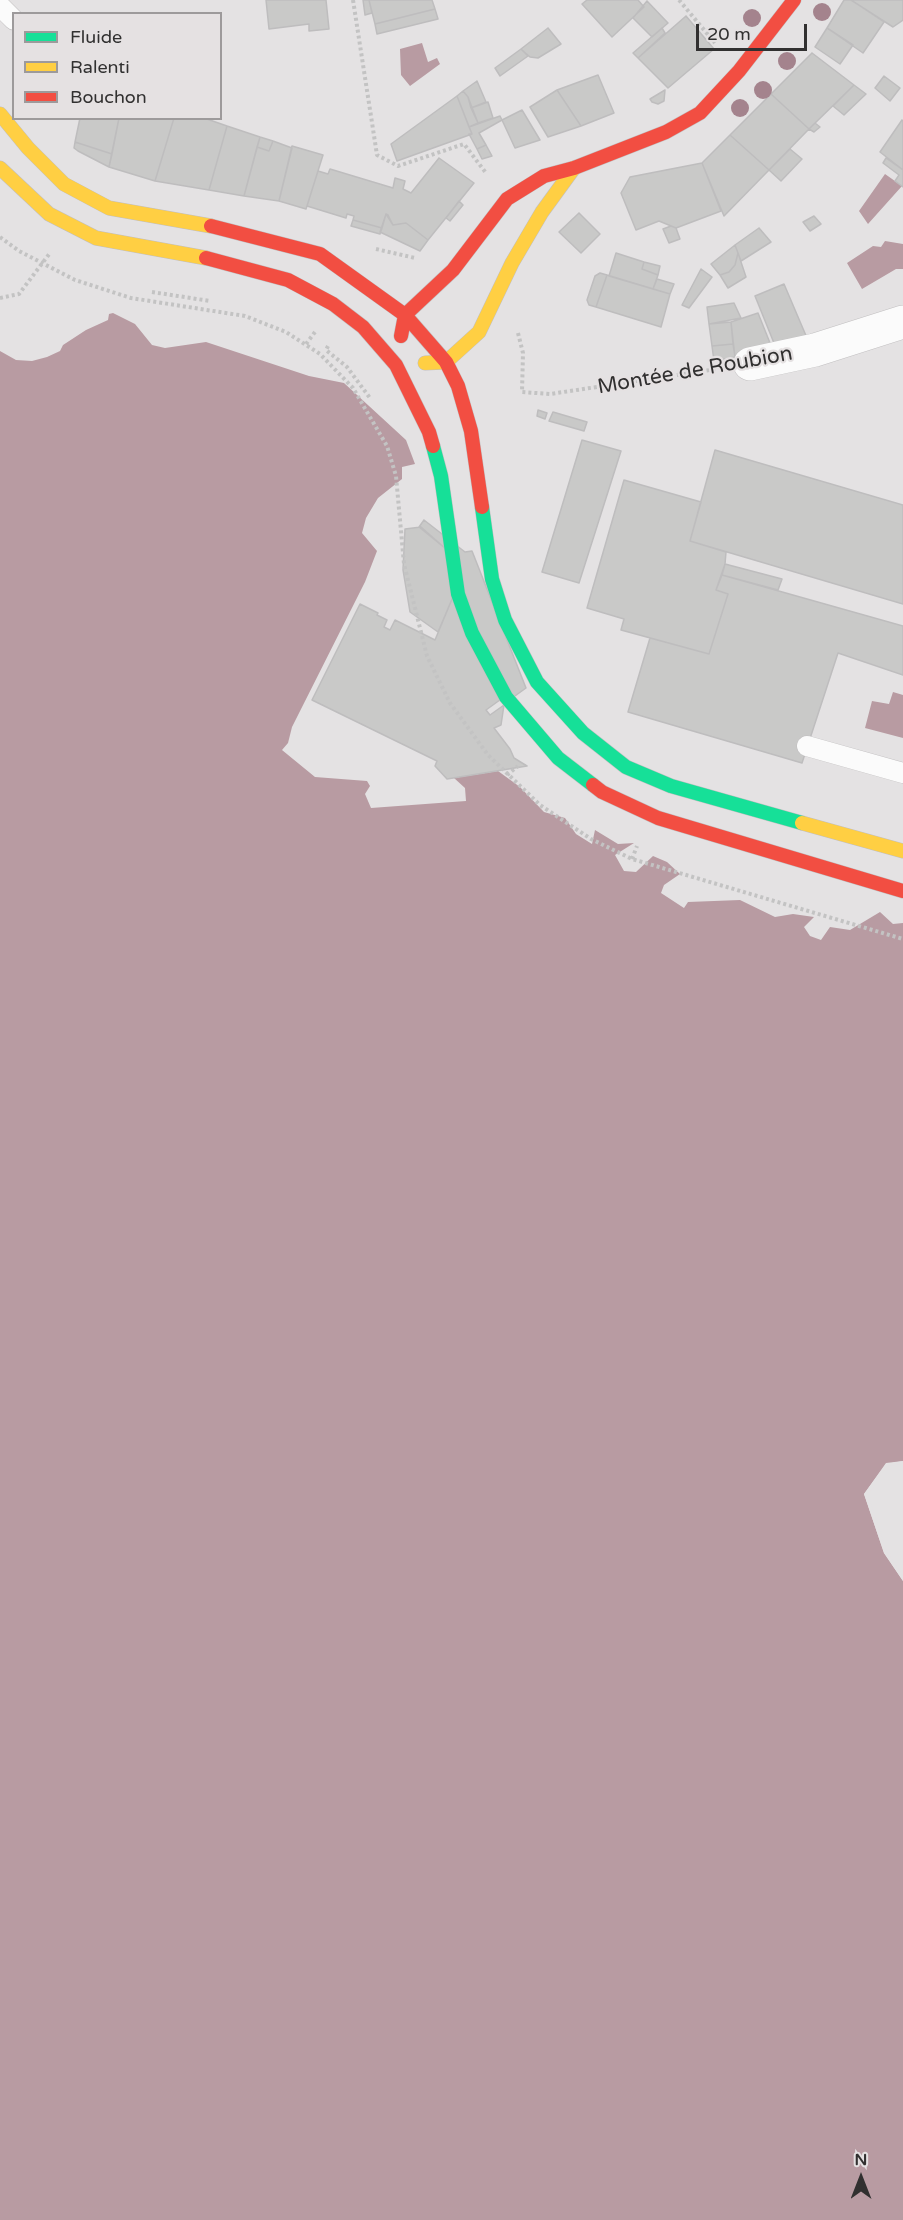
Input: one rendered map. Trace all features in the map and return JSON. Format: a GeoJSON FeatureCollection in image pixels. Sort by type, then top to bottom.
{"type":"FeatureCollection","features":[{"type":"Feature","properties":{"kind":"main road"},"geometry":{"type":"LineString","coordinates":[[396,365],[405,315],[453,270],[507,199],[544,176],[574,168],[666,132],[700,113],[739,70],[794,0]]}},
{"type":"Feature","properties":{"kind":"main road"},"geometry":{"type":"LineString","coordinates":[[6,115],[64,184],[110,208],[231,229],[320,254],[405,315],[446,362],[458,386],[471,431],[492,579],[505,620],[537,682],[583,733],[626,767],[671,786],[903,851]]}},
{"type":"Feature","properties":{"kind":"main road"},"geometry":{"type":"LineString","coordinates":[[0,168],[49,214],[96,238],[228,262],[288,280],[333,304],[363,327],[396,365],[429,432],[441,476],[458,594],[472,633],[506,697],[558,758],[602,792],[658,818],[903,891]]}},
{"type":"Feature","properties":{"kind":"main road"},"geometry":{"type":"LineString","coordinates":[[396,365],[446,362],[479,332],[512,263],[542,212],[574,168]]}},
{"type":"Feature","properties":{"kind":"street","name":"Montée de Roubion"},"geometry":{"type":"LineString","coordinates":[[750,364],[815,350],[903,322]]}},
{"type":"Feature","properties":{"kind":"lane"},"geometry":{"type":"LineString","coordinates":[[0,6],[12,18]]}},
{"type":"Feature","properties":{"kind":"lane"},"geometry":{"type":"LineString","coordinates":[[807,746],[903,773]]}},
{"type":"Feature","properties":{"kind":"path"},"geometry":{"type":"LineString","coordinates":[[352,0],[377,154],[398,166],[464,144],[485,171]]}},
{"type":"Feature","properties":{"kind":"path"},"geometry":{"type":"LineString","coordinates":[[679,0],[739,70]]}},
{"type":"Feature","properties":{"kind":"path"},"geometry":{"type":"LineString","coordinates":[[369,253],[374,248],[418,259]]}},
{"type":"Feature","properties":{"kind":"path"},"geometry":{"type":"LineString","coordinates":[[0,298],[19,294],[51,252]]}},
{"type":"Feature","properties":{"kind":"path"},"geometry":{"type":"LineString","coordinates":[[151,300],[153,289],[210,301]]}},
{"type":"Feature","properties":{"kind":"path"},"geometry":{"type":"LineString","coordinates":[[306,344],[315,332]]}},
{"type":"Feature","properties":{"kind":"path"},"geometry":{"type":"LineString","coordinates":[[329,343],[326,350],[347,367],[376,406],[369,411]]}},
{"type":"Feature","properties":{"kind":"path","name":"Montée de Roubion"},"geometry":{"type":"LineString","coordinates":[[523,353],[522,392],[550,394],[750,364]]}},
{"type":"Feature","properties":{"kind":"path"},"geometry":{"type":"LineString","coordinates":[[507,775],[518,766]]}},
{"type":"Feature","properties":{"kind":"path"},"geometry":{"type":"LineString","coordinates":[[632,859],[637,846]]}},
{"type":"Feature","properties":{"kind":"path"},"geometry":{"type":"LineString","coordinates":[[767,899],[771,889]]}},
{"type":"Feature","properties":{"kind":"shaded area"},"geometry":{"type":"Polygon","coordinates":[[[422,43],[428,62],[437,58],[440,64],[410,86],[401,75],[400,49],[422,43]]]}},
{"type":"Feature","properties":{"kind":"shaded area"},"geometry":{"type":"Polygon","coordinates":[[[885,174],[902,186],[868,224],[859,211],[885,174]]]}},
{"type":"Feature","properties":{"kind":"shaded area"},"geometry":{"type":"Polygon","coordinates":[[[885,241],[903,244],[903,269],[896,269],[862,289],[847,263],[873,246],[881,247],[885,241]]]}},
{"type":"Feature","properties":{"kind":"shaded area"},"geometry":{"type":"Polygon","coordinates":[[[113,313],[135,324],[152,345],[165,348],[206,342],[309,376],[344,383],[406,440],[415,464],[402,467],[402,479],[378,498],[366,518],[362,533],[377,551],[365,582],[292,727],[288,743],[282,750],[315,777],[367,781],[370,786],[365,794],[371,808],[466,801],[465,788],[454,778],[498,771],[520,787],[544,812],[565,818],[576,834],[592,844],[595,830],[618,844],[634,843],[615,855],[624,871],[636,872],[653,856],[667,862],[680,874],[664,885],[661,893],[684,908],[688,902],[740,900],[775,917],[793,914],[814,917],[804,927],[810,936],[821,940],[830,927],[850,930],[880,912],[893,924],[903,923],[903,1461],[886,1464],[864,1494],[884,1553],[903,1581],[903,2220],[0,2220],[0,351],[16,360],[32,361],[47,357],[60,351],[63,345],[86,330],[108,320],[109,314],[113,313]]]}},
{"type":"Feature","properties":{"kind":"shaded area"},"geometry":{"type":"Polygon","coordinates":[[[893,692],[903,695],[903,738],[865,728],[872,701],[889,704],[893,692]]]}},
{"type":"Feature","properties":{"kind":"pier"},"geometry":{"type":"Polygon","coordinates":[[[903,1461],[903,1464],[888,1466],[868,1495],[887,1552],[903,1576],[903,1581],[884,1553],[864,1494],[886,1463],[903,1461]]]}},
{"type":"Feature","properties":{"kind":"building"},"geometry":{"type":"Polygon","coordinates":[[[266,0],[326,0],[329,29],[309,31],[309,24],[269,29],[266,0]]]}},
{"type":"Feature","properties":{"kind":"building"},"geometry":{"type":"Polygon","coordinates":[[[363,0],[369,0],[372,13],[365,15],[363,0]]]}},
{"type":"Feature","properties":{"kind":"building"},"geometry":{"type":"Polygon","coordinates":[[[369,0],[432,0],[435,9],[375,24],[369,0]]]}},
{"type":"Feature","properties":{"kind":"building"},"geometry":{"type":"Polygon","coordinates":[[[587,0],[638,0],[644,7],[612,37],[582,4],[587,0]]]}},
{"type":"Feature","properties":{"kind":"building"},"geometry":{"type":"Polygon","coordinates":[[[844,0],[851,0],[884,22],[863,53],[827,28],[844,0]]]}},
{"type":"Feature","properties":{"kind":"building"},"geometry":{"type":"Polygon","coordinates":[[[851,0],[903,0],[903,20],[893,27],[851,0]]]}},
{"type":"Feature","properties":{"kind":"building"},"geometry":{"type":"Polygon","coordinates":[[[647,1],[668,23],[652,37],[633,18],[647,1]]]}},
{"type":"Feature","properties":{"kind":"building"},"geometry":{"type":"Polygon","coordinates":[[[435,9],[438,19],[377,34],[375,24],[435,9]]]}},
{"type":"Feature","properties":{"kind":"building"},"geometry":{"type":"Polygon","coordinates":[[[686,16],[714,49],[668,88],[638,58],[686,16]]]}},
{"type":"Feature","properties":{"kind":"building"},"geometry":{"type":"Polygon","coordinates":[[[548,28],[561,44],[538,58],[530,57],[521,49],[548,28]]]}},
{"type":"Feature","properties":{"kind":"building"},"geometry":{"type":"Polygon","coordinates":[[[662,28],[665,33],[638,58],[633,53],[662,28]]]}},
{"type":"Feature","properties":{"kind":"building"},"geometry":{"type":"Polygon","coordinates":[[[827,28],[853,45],[840,64],[815,47],[827,28]]]}},
{"type":"Feature","properties":{"kind":"building"},"geometry":{"type":"Polygon","coordinates":[[[521,49],[528,56],[500,76],[495,68],[521,49]]]}},
{"type":"Feature","properties":{"kind":"building"},"geometry":{"type":"Polygon","coordinates":[[[812,53],[854,85],[809,129],[771,94],[812,53]]]}},
{"type":"Feature","properties":{"kind":"building"},"geometry":{"type":"Polygon","coordinates":[[[598,75],[614,113],[581,126],[557,90],[598,75]]]}},
{"type":"Feature","properties":{"kind":"building"},"geometry":{"type":"Polygon","coordinates":[[[884,76],[900,88],[890,101],[875,88],[884,76]]]}},
{"type":"Feature","properties":{"kind":"building"},"geometry":{"type":"Polygon","coordinates":[[[477,81],[486,102],[471,108],[468,97],[463,91],[477,81]]]}},
{"type":"Feature","properties":{"kind":"building"},"geometry":{"type":"Polygon","coordinates":[[[854,85],[866,94],[844,115],[833,106],[854,85]]]}},
{"type":"Feature","properties":{"kind":"building"},"geometry":{"type":"Polygon","coordinates":[[[557,90],[581,126],[548,137],[530,107],[557,90]]]}},
{"type":"Feature","properties":{"kind":"building"},"geometry":{"type":"Polygon","coordinates":[[[665,90],[664,101],[658,104],[652,102],[650,99],[665,90]]]}},
{"type":"Feature","properties":{"kind":"building"},"geometry":{"type":"Polygon","coordinates":[[[463,91],[468,97],[478,123],[469,127],[457,96],[463,91]]]}},
{"type":"Feature","properties":{"kind":"building"},"geometry":{"type":"Polygon","coordinates":[[[771,94],[809,129],[769,170],[730,135],[771,94]]]}},
{"type":"Feature","properties":{"kind":"building"},"geometry":{"type":"Polygon","coordinates":[[[457,96],[472,134],[397,161],[391,144],[457,96]]]}},
{"type":"Feature","properties":{"kind":"building"},"geometry":{"type":"Polygon","coordinates":[[[488,102],[493,118],[478,123],[471,108],[488,102]]]}},
{"type":"Feature","properties":{"kind":"building"},"geometry":{"type":"Polygon","coordinates":[[[522,110],[540,140],[515,148],[502,120],[522,110]]]}},
{"type":"Feature","properties":{"kind":"building"},"geometry":{"type":"Polygon","coordinates":[[[500,116],[502,120],[479,133],[486,145],[477,149],[469,134],[472,134],[469,127],[500,116]]]}},
{"type":"Feature","properties":{"kind":"building"},"geometry":{"type":"Polygon","coordinates":[[[80,120],[119,120],[112,154],[75,142],[80,120]]]}},
{"type":"Feature","properties":{"kind":"building"},"geometry":{"type":"Polygon","coordinates":[[[119,120],[173,120],[155,181],[109,167],[119,120]]]}},
{"type":"Feature","properties":{"kind":"building"},"geometry":{"type":"Polygon","coordinates":[[[173,120],[210,120],[227,126],[209,190],[155,181],[173,120]]]}},
{"type":"Feature","properties":{"kind":"building"},"geometry":{"type":"Polygon","coordinates":[[[903,121],[903,170],[880,152],[903,121]]]}},
{"type":"Feature","properties":{"kind":"building"},"geometry":{"type":"Polygon","coordinates":[[[815,123],[820,127],[814,132],[809,129],[815,123]]]}},
{"type":"Feature","properties":{"kind":"building"},"geometry":{"type":"Polygon","coordinates":[[[227,126],[260,137],[244,196],[209,190],[227,126]]]}},
{"type":"Feature","properties":{"kind":"building"},"geometry":{"type":"Polygon","coordinates":[[[730,135],[769,170],[724,216],[702,163],[730,135]]]}},
{"type":"Feature","properties":{"kind":"building"},"geometry":{"type":"Polygon","coordinates":[[[260,137],[273,141],[269,151],[257,147],[260,137]]]}},
{"type":"Feature","properties":{"kind":"building"},"geometry":{"type":"Polygon","coordinates":[[[273,141],[292,148],[279,201],[244,196],[257,147],[269,151],[273,141]]]}},
{"type":"Feature","properties":{"kind":"building"},"geometry":{"type":"Polygon","coordinates":[[[75,142],[112,154],[109,167],[78,151],[74,148],[75,142]]]}},
{"type":"Feature","properties":{"kind":"building"},"geometry":{"type":"Polygon","coordinates":[[[486,145],[492,156],[482,159],[477,149],[486,145]]]}},
{"type":"Feature","properties":{"kind":"building"},"geometry":{"type":"Polygon","coordinates":[[[292,146],[323,155],[306,209],[279,201],[292,146]]]}},
{"type":"Feature","properties":{"kind":"building"},"geometry":{"type":"Polygon","coordinates":[[[790,149],[802,159],[781,181],[769,170],[790,149]]]}},
{"type":"Feature","properties":{"kind":"building"},"geometry":{"type":"Polygon","coordinates":[[[439,158],[474,183],[428,240],[406,223],[393,225],[386,214],[382,228],[353,220],[354,216],[347,214],[346,218],[307,206],[318,171],[328,174],[330,169],[393,188],[395,178],[405,181],[403,189],[411,193],[439,158]]]}},
{"type":"Feature","properties":{"kind":"building"},"geometry":{"type":"Polygon","coordinates":[[[886,158],[903,170],[903,187],[895,181],[899,175],[883,163],[886,158]]]}},
{"type":"Feature","properties":{"kind":"building"},"geometry":{"type":"Polygon","coordinates":[[[702,163],[721,211],[676,228],[659,221],[636,230],[621,193],[630,177],[702,163]]]}},
{"type":"Feature","properties":{"kind":"building"},"geometry":{"type":"Polygon","coordinates":[[[459,201],[463,205],[450,221],[446,218],[459,201]]]}},
{"type":"Feature","properties":{"kind":"building"},"geometry":{"type":"Polygon","coordinates":[[[579,213],[600,234],[581,253],[559,232],[579,213]]]}},
{"type":"Feature","properties":{"kind":"building"},"geometry":{"type":"Polygon","coordinates":[[[386,214],[393,225],[406,223],[428,240],[420,251],[380,232],[386,214]]]}},
{"type":"Feature","properties":{"kind":"building"},"geometry":{"type":"Polygon","coordinates":[[[814,216],[821,224],[810,231],[803,222],[814,216]]]}},
{"type":"Feature","properties":{"kind":"building"},"geometry":{"type":"Polygon","coordinates":[[[353,220],[382,228],[380,234],[351,226],[353,220]]]}},
{"type":"Feature","properties":{"kind":"building"},"geometry":{"type":"Polygon","coordinates":[[[671,226],[676,228],[680,239],[669,243],[663,229],[671,226]]]}},
{"type":"Feature","properties":{"kind":"building"},"geometry":{"type":"Polygon","coordinates":[[[759,228],[771,242],[741,261],[735,245],[759,228]]]}},
{"type":"Feature","properties":{"kind":"building"},"geometry":{"type":"Polygon","coordinates":[[[735,245],[738,253],[735,265],[729,272],[720,275],[711,264],[735,245]]]}},
{"type":"Feature","properties":{"kind":"building"},"geometry":{"type":"Polygon","coordinates":[[[616,253],[644,262],[642,269],[658,275],[653,289],[609,276],[616,253]]]}},
{"type":"Feature","properties":{"kind":"building"},"geometry":{"type":"Polygon","coordinates":[[[738,253],[746,277],[728,288],[720,275],[729,272],[735,265],[738,253]]]}},
{"type":"Feature","properties":{"kind":"building"},"geometry":{"type":"Polygon","coordinates":[[[644,262],[660,266],[658,275],[642,269],[644,262]]]}},
{"type":"Feature","properties":{"kind":"building"},"geometry":{"type":"Polygon","coordinates":[[[701,269],[712,277],[689,308],[682,305],[701,269]]]}},
{"type":"Feature","properties":{"kind":"building"},"geometry":{"type":"Polygon","coordinates":[[[600,273],[607,275],[596,307],[589,305],[587,300],[595,276],[600,273]]]}},
{"type":"Feature","properties":{"kind":"building"},"geometry":{"type":"Polygon","coordinates":[[[607,275],[670,294],[661,327],[596,307],[607,275]]]}},
{"type":"Feature","properties":{"kind":"building"},"geometry":{"type":"Polygon","coordinates":[[[657,279],[674,284],[670,294],[653,289],[657,279]]]}},
{"type":"Feature","properties":{"kind":"building"},"geometry":{"type":"Polygon","coordinates":[[[784,284],[807,338],[776,348],[755,296],[784,284]]]}},
{"type":"Feature","properties":{"kind":"building"},"geometry":{"type":"Polygon","coordinates":[[[734,303],[741,318],[709,324],[707,307],[734,303]]]}},
{"type":"Feature","properties":{"kind":"building"},"geometry":{"type":"Polygon","coordinates":[[[758,313],[772,348],[735,357],[731,322],[758,313]]]}},
{"type":"Feature","properties":{"kind":"building"},"geometry":{"type":"Polygon","coordinates":[[[731,322],[733,344],[712,346],[709,324],[731,322]]]}},
{"type":"Feature","properties":{"kind":"building"},"geometry":{"type":"Polygon","coordinates":[[[733,344],[735,357],[714,361],[712,346],[733,344]]]}},
{"type":"Feature","properties":{"kind":"building"},"geometry":{"type":"Polygon","coordinates":[[[538,410],[547,413],[545,419],[537,416],[538,410]]]}},
{"type":"Feature","properties":{"kind":"building"},"geometry":{"type":"Polygon","coordinates":[[[553,412],[587,422],[584,431],[549,421],[553,412]]]}},
{"type":"Feature","properties":{"kind":"building"},"geometry":{"type":"Polygon","coordinates":[[[582,440],[621,451],[579,583],[542,572],[582,440]]]}},
{"type":"Feature","properties":{"kind":"building"},"geometry":{"type":"Polygon","coordinates":[[[715,450],[903,505],[903,604],[690,541],[715,450]]]}},
{"type":"Feature","properties":{"kind":"building"},"geometry":{"type":"Polygon","coordinates":[[[624,480],[701,502],[690,541],[726,552],[725,564],[716,590],[728,594],[709,654],[621,630],[624,619],[587,608],[624,480]]]}},
{"type":"Feature","properties":{"kind":"building"},"geometry":{"type":"Polygon","coordinates":[[[424,520],[465,552],[472,551],[526,688],[508,701],[504,697],[486,710],[490,715],[504,705],[501,725],[494,728],[514,758],[527,766],[447,779],[435,766],[437,761],[312,700],[360,604],[387,620],[384,627],[390,630],[395,620],[435,640],[455,592],[446,549],[419,527],[424,520]]]}},
{"type":"Feature","properties":{"kind":"building"},"geometry":{"type":"Polygon","coordinates":[[[421,527],[446,549],[455,592],[438,632],[410,612],[403,570],[405,529],[421,527]]]}},
{"type":"Feature","properties":{"kind":"building"},"geometry":{"type":"Polygon","coordinates":[[[725,564],[782,579],[778,590],[722,575],[725,564]]]}},
{"type":"Feature","properties":{"kind":"building"},"geometry":{"type":"Polygon","coordinates":[[[722,575],[903,626],[903,675],[838,653],[802,763],[628,712],[650,638],[709,654],[728,594],[716,590],[722,575]]]}},
{"type":"Feature","properties":{"kind":"traffic: fast"},"geometry":{"type":"LineString","coordinates":[[433,446],[441,476],[458,594],[472,633],[506,697],[558,758],[593,785]]}},
{"type":"Feature","properties":{"kind":"traffic: fast"},"geometry":{"type":"LineString","coordinates":[[482,507],[492,579],[505,620],[537,682],[583,733],[626,767],[671,786],[802,823]]}},
{"type":"Feature","properties":{"kind":"traffic: slow"},"geometry":{"type":"LineString","coordinates":[[0,114],[28,148],[64,184],[109,208],[211,226]]}},
{"type":"Feature","properties":{"kind":"traffic: slow"},"geometry":{"type":"LineString","coordinates":[[0,168],[49,214],[96,238],[206,258]]}},
{"type":"Feature","properties":{"kind":"traffic: slow"},"geometry":{"type":"LineString","coordinates":[[425,363],[446,362],[479,332],[512,263],[542,212],[574,168]]}},
{"type":"Feature","properties":{"kind":"traffic: slow"},"geometry":{"type":"LineString","coordinates":[[802,823],[903,851]]}},
{"type":"Feature","properties":{"kind":"traffic: jam"},"geometry":{"type":"LineString","coordinates":[[401,336],[405,315],[453,270],[507,199],[544,176],[574,168],[666,132],[700,113],[739,71],[794,0]]}},
{"type":"Feature","properties":{"kind":"traffic: jam"},"geometry":{"type":"LineString","coordinates":[[211,226],[320,254],[405,315],[446,362],[458,386],[471,431],[482,507]]}},
{"type":"Feature","properties":{"kind":"traffic: jam"},"geometry":{"type":"LineString","coordinates":[[206,258],[288,280],[333,304],[363,327],[396,365],[429,432],[433,446]]}},
{"type":"Feature","properties":{"kind":"traffic: jam"},"geometry":{"type":"LineString","coordinates":[[593,785],[602,792],[658,818],[903,891]]}}]}
